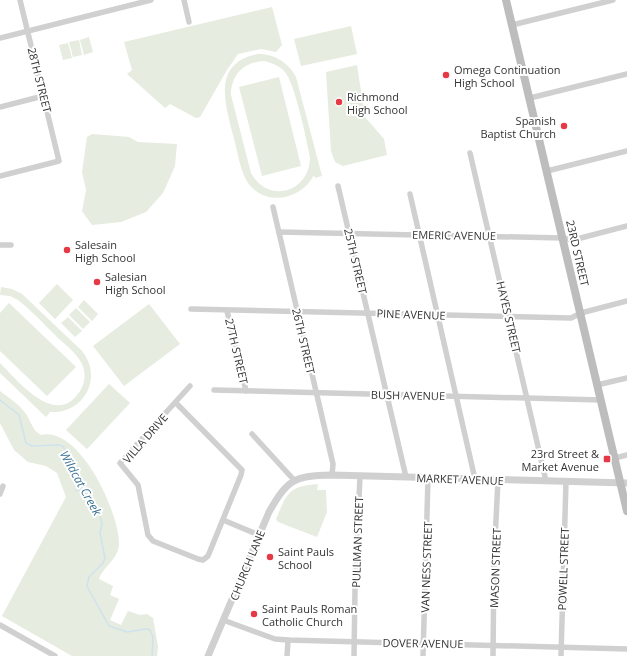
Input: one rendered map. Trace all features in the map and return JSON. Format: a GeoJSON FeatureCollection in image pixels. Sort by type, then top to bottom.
{"type":"FeatureCollection","features":[{"type":"Feature","properties":{"kind":"main road","name":"23RD STREET"},"geometry":{"type":"LineString","coordinates":[[506,0],[615,458],[624,482],[627,511]]}},
{"type":"Feature","properties":{"kind":"street","name":"28TH STREET"},"geometry":{"type":"LineString","coordinates":[[0,176],[59,161],[20,0]]}},
{"type":"Feature","properties":{"kind":"street"},"geometry":{"type":"LineString","coordinates":[[0,38],[151,0]]}},
{"type":"Feature","properties":{"kind":"street"},"geometry":{"type":"LineString","coordinates":[[184,0],[189,22]]}},
{"type":"Feature","properties":{"kind":"street"},"geometry":{"type":"LineString","coordinates":[[512,25],[613,0]]}},
{"type":"Feature","properties":{"kind":"street"},"geometry":{"type":"LineString","coordinates":[[530,98],[627,74]]}},
{"type":"Feature","properties":{"kind":"street"},"geometry":{"type":"LineString","coordinates":[[0,107],[43,96]]}},
{"type":"Feature","properties":{"kind":"street"},"geometry":{"type":"LineString","coordinates":[[547,171],[627,151]]}},
{"type":"Feature","properties":{"kind":"street","name":"HAYES STREET"},"geometry":{"type":"LineString","coordinates":[[470,153],[546,481]]}},
{"type":"Feature","properties":{"kind":"street","name":"25TH STREET"},"geometry":{"type":"LineString","coordinates":[[338,186],[406,477]]}},
{"type":"Feature","properties":{"kind":"street"},"geometry":{"type":"LineString","coordinates":[[410,194],[475,479]]}},
{"type":"Feature","properties":{"kind":"street","name":"26TH STREET"},"geometry":{"type":"LineString","coordinates":[[273,207],[333,464],[332,475]]}},
{"type":"Feature","properties":{"kind":"street","name":"EMERIC AVENUE"},"geometry":{"type":"LineString","coordinates":[[279,232],[490,236],[563,238],[573,240],[627,226]]}},
{"type":"Feature","properties":{"kind":"street"},"geometry":{"type":"LineString","coordinates":[[0,245],[11,245]]}},
{"type":"Feature","properties":{"kind":"street","name":"PINE AVENUE"},"geometry":{"type":"LineString","coordinates":[[191,309],[571,318],[581,313],[627,301]]}},
{"type":"Feature","properties":{"kind":"street","name":"27TH STREET"},"geometry":{"type":"LineString","coordinates":[[227,311],[246,391]]}},
{"type":"Feature","properties":{"kind":"street"},"geometry":{"type":"LineString","coordinates":[[598,385],[627,378]]}},
{"type":"Feature","properties":{"kind":"street"},"geometry":{"type":"LineString","coordinates":[[176,403],[190,386]]}},
{"type":"Feature","properties":{"kind":"street","name":"BUSH AVENUE"},"geometry":{"type":"LineString","coordinates":[[214,390],[601,400]]}},
{"type":"Feature","properties":{"kind":"street","name":"VILLA DRIVE"},"geometry":{"type":"LineString","coordinates":[[176,403],[242,470],[223,520],[208,556],[203,560],[198,560],[153,541],[148,535],[138,486],[120,463],[176,403]]}},
{"type":"Feature","properties":{"kind":"street"},"geometry":{"type":"LineString","coordinates":[[252,434],[294,480]]}},
{"type":"Feature","properties":{"kind":"street"},"geometry":{"type":"LineString","coordinates":[[615,458],[627,455]]}},
{"type":"Feature","properties":{"kind":"street","name":"MARKET AVENUE"},"geometry":{"type":"LineString","coordinates":[[294,480],[312,476],[332,475],[566,482],[624,482]]}},
{"type":"Feature","properties":{"kind":"street","name":"PULLMAN STREET"},"geometry":{"type":"LineString","coordinates":[[354,656],[355,589],[360,476]]}},
{"type":"Feature","properties":{"kind":"street","name":"VAN NESS STREET"},"geometry":{"type":"LineString","coordinates":[[423,656],[428,478]]}},
{"type":"Feature","properties":{"kind":"street","name":"CHURCH LANE"},"geometry":{"type":"LineString","coordinates":[[208,656],[259,535],[279,494],[294,480]]}},
{"type":"Feature","properties":{"kind":"street","name":"MASON STREET"},"geometry":{"type":"LineString","coordinates":[[493,656],[494,560],[498,480]]}},
{"type":"Feature","properties":{"kind":"street","name":"POWELL STREET"},"geometry":{"type":"LineString","coordinates":[[561,656],[566,482]]}},
{"type":"Feature","properties":{"kind":"street"},"geometry":{"type":"LineString","coordinates":[[0,494],[3,486]]}},
{"type":"Feature","properties":{"kind":"street"},"geometry":{"type":"LineString","coordinates":[[223,520],[259,535]]}},
{"type":"Feature","properties":{"kind":"street","name":"DOVER AVENUE"},"geometry":{"type":"LineString","coordinates":[[223,620],[275,639],[288,640],[561,646],[627,649]]}},
{"type":"Feature","properties":{"kind":"street"},"geometry":{"type":"LineString","coordinates":[[0,625],[55,656]]}},
{"type":"Feature","properties":{"kind":"street"},"geometry":{"type":"LineString","coordinates":[[287,656],[288,640]]}},
{"type":"Feature","properties":{"kind":"shaded area"},"geometry":{"type":"Polygon","coordinates":[[[272,7],[282,45],[276,52],[261,49],[238,54],[200,117],[196,118],[170,104],[165,108],[127,74],[132,70],[124,42],[272,7]]]}},
{"type":"Feature","properties":{"kind":"shaded area"},"geometry":{"type":"Polygon","coordinates":[[[351,26],[357,54],[301,66],[294,39],[351,26]]]}},
{"type":"Feature","properties":{"kind":"shaded area"},"geometry":{"type":"Polygon","coordinates":[[[89,37],[93,52],[84,55],[80,40],[89,37]]]}},
{"type":"Feature","properties":{"kind":"shaded area"},"geometry":{"type":"Polygon","coordinates":[[[79,40],[82,55],[73,57],[69,42],[79,40]]]}},
{"type":"Feature","properties":{"kind":"shaded area"},"geometry":{"type":"Polygon","coordinates":[[[68,43],[72,58],[63,60],[59,45],[68,43]]]}},
{"type":"Feature","properties":{"kind":"shaded area"},"geometry":{"type":"Polygon","coordinates":[[[258,54],[270,55],[285,63],[296,77],[322,176],[315,178],[314,175],[308,184],[292,195],[273,198],[255,191],[248,183],[243,173],[225,100],[225,88],[227,76],[233,66],[243,59],[258,54]],[[264,61],[250,64],[240,71],[233,81],[231,95],[251,173],[258,183],[267,189],[277,191],[286,190],[295,186],[303,179],[308,170],[310,158],[300,113],[289,78],[281,68],[264,61]]]}},
{"type":"Feature","properties":{"kind":"shaded area"},"geometry":{"type":"Polygon","coordinates":[[[357,65],[365,117],[384,139],[387,155],[343,166],[335,162],[331,151],[326,72],[357,65]]]}},
{"type":"Feature","properties":{"kind":"shaded area"},"geometry":{"type":"Polygon","coordinates":[[[279,77],[301,166],[262,176],[239,87],[279,77]]]}},
{"type":"Feature","properties":{"kind":"shaded area"},"geometry":{"type":"Polygon","coordinates":[[[92,134],[129,137],[138,142],[177,144],[175,166],[163,193],[146,212],[121,222],[92,225],[82,211],[86,190],[82,172],[87,137],[92,134]]]}},
{"type":"Feature","properties":{"kind":"shaded area"},"geometry":{"type":"Polygon","coordinates":[[[57,284],[73,300],[55,319],[39,303],[57,284]]]}},
{"type":"Feature","properties":{"kind":"shaded area"},"geometry":{"type":"Polygon","coordinates":[[[1,287],[12,289],[22,294],[81,350],[88,360],[91,371],[91,382],[87,392],[73,407],[62,411],[50,412],[46,417],[0,373],[0,363],[27,390],[38,398],[49,404],[60,405],[70,401],[80,391],[85,376],[83,365],[74,352],[18,300],[10,296],[0,295],[1,287]]]}},
{"type":"Feature","properties":{"kind":"shaded area"},"geometry":{"type":"Polygon","coordinates":[[[84,300],[98,314],[92,321],[78,307],[84,300]]]}},
{"type":"Feature","properties":{"kind":"shaded area"},"geometry":{"type":"Polygon","coordinates":[[[9,303],[76,367],[47,396],[0,351],[0,313],[9,303]]]}},
{"type":"Feature","properties":{"kind":"shaded area"},"geometry":{"type":"Polygon","coordinates":[[[149,304],[180,344],[124,386],[93,346],[149,304]]]}},
{"type":"Feature","properties":{"kind":"shaded area"},"geometry":{"type":"Polygon","coordinates":[[[76,308],[90,322],[83,329],[69,315],[76,308]]]}},
{"type":"Feature","properties":{"kind":"shaded area"},"geometry":{"type":"Polygon","coordinates":[[[68,317],[82,331],[75,337],[61,323],[68,317]]]}},
{"type":"Feature","properties":{"kind":"shaded area"},"geometry":{"type":"Polygon","coordinates":[[[109,384],[130,403],[87,449],[66,430],[109,384]]]}},
{"type":"Feature","properties":{"kind":"shaded area"},"geometry":{"type":"Polygon","coordinates":[[[0,391],[24,411],[34,429],[38,433],[41,435],[56,436],[70,444],[83,458],[95,475],[113,513],[118,531],[118,550],[99,579],[113,586],[110,595],[119,599],[110,620],[121,625],[128,611],[140,615],[147,614],[153,618],[158,646],[157,656],[72,656],[2,616],[66,497],[57,473],[46,466],[28,462],[14,450],[0,423],[0,391]]]}},
{"type":"Feature","properties":{"kind":"shaded area"},"geometry":{"type":"Polygon","coordinates":[[[318,484],[317,490],[326,490],[327,512],[317,537],[278,522],[276,519],[283,503],[286,497],[294,489],[318,484]]]}},
{"type":"Feature","properties":{"kind":"waterway","name":"Wildcat Creek"},"geometry":{"type":"LineString","coordinates":[[0,400],[19,415],[26,443],[32,446],[63,446],[82,488],[100,515],[102,524],[100,533],[105,558],[103,563],[89,577],[87,586],[109,626],[127,632],[146,629],[150,630],[153,637],[152,656]]}},
{"type":"Feature","properties":{"kind":"waterway","name":"Wildcat Creek"},"geometry":{"type":"LineString","coordinates":[[76,491],[82,488]]}},
{"type":"Feature","properties":{"kind":"place","name":"Omega Continuation High School"},"geometry":{"type":"Point","coordinates":[446,75]}},
{"type":"Feature","properties":{"kind":"place","name":"Richmond High School"},"geometry":{"type":"Point","coordinates":[339,102]}},
{"type":"Feature","properties":{"kind":"place","name":"Spanish Baptist Church"},"geometry":{"type":"Point","coordinates":[564,126]}},
{"type":"Feature","properties":{"kind":"place","name":"Salesain High School"},"geometry":{"type":"Point","coordinates":[67,250]}},
{"type":"Feature","properties":{"kind":"place","name":"Salesian High School"},"geometry":{"type":"Point","coordinates":[97,282]}},
{"type":"Feature","properties":{"kind":"place","name":"23rd Street & Market Avenue"},"geometry":{"type":"Point","coordinates":[607,459]}},
{"type":"Feature","properties":{"kind":"place","name":"Saint Pauls School"},"geometry":{"type":"Point","coordinates":[270,557]}},
{"type":"Feature","properties":{"kind":"place","name":"Saint Pauls Roman Catholic Church"},"geometry":{"type":"Point","coordinates":[254,614]}}]}
